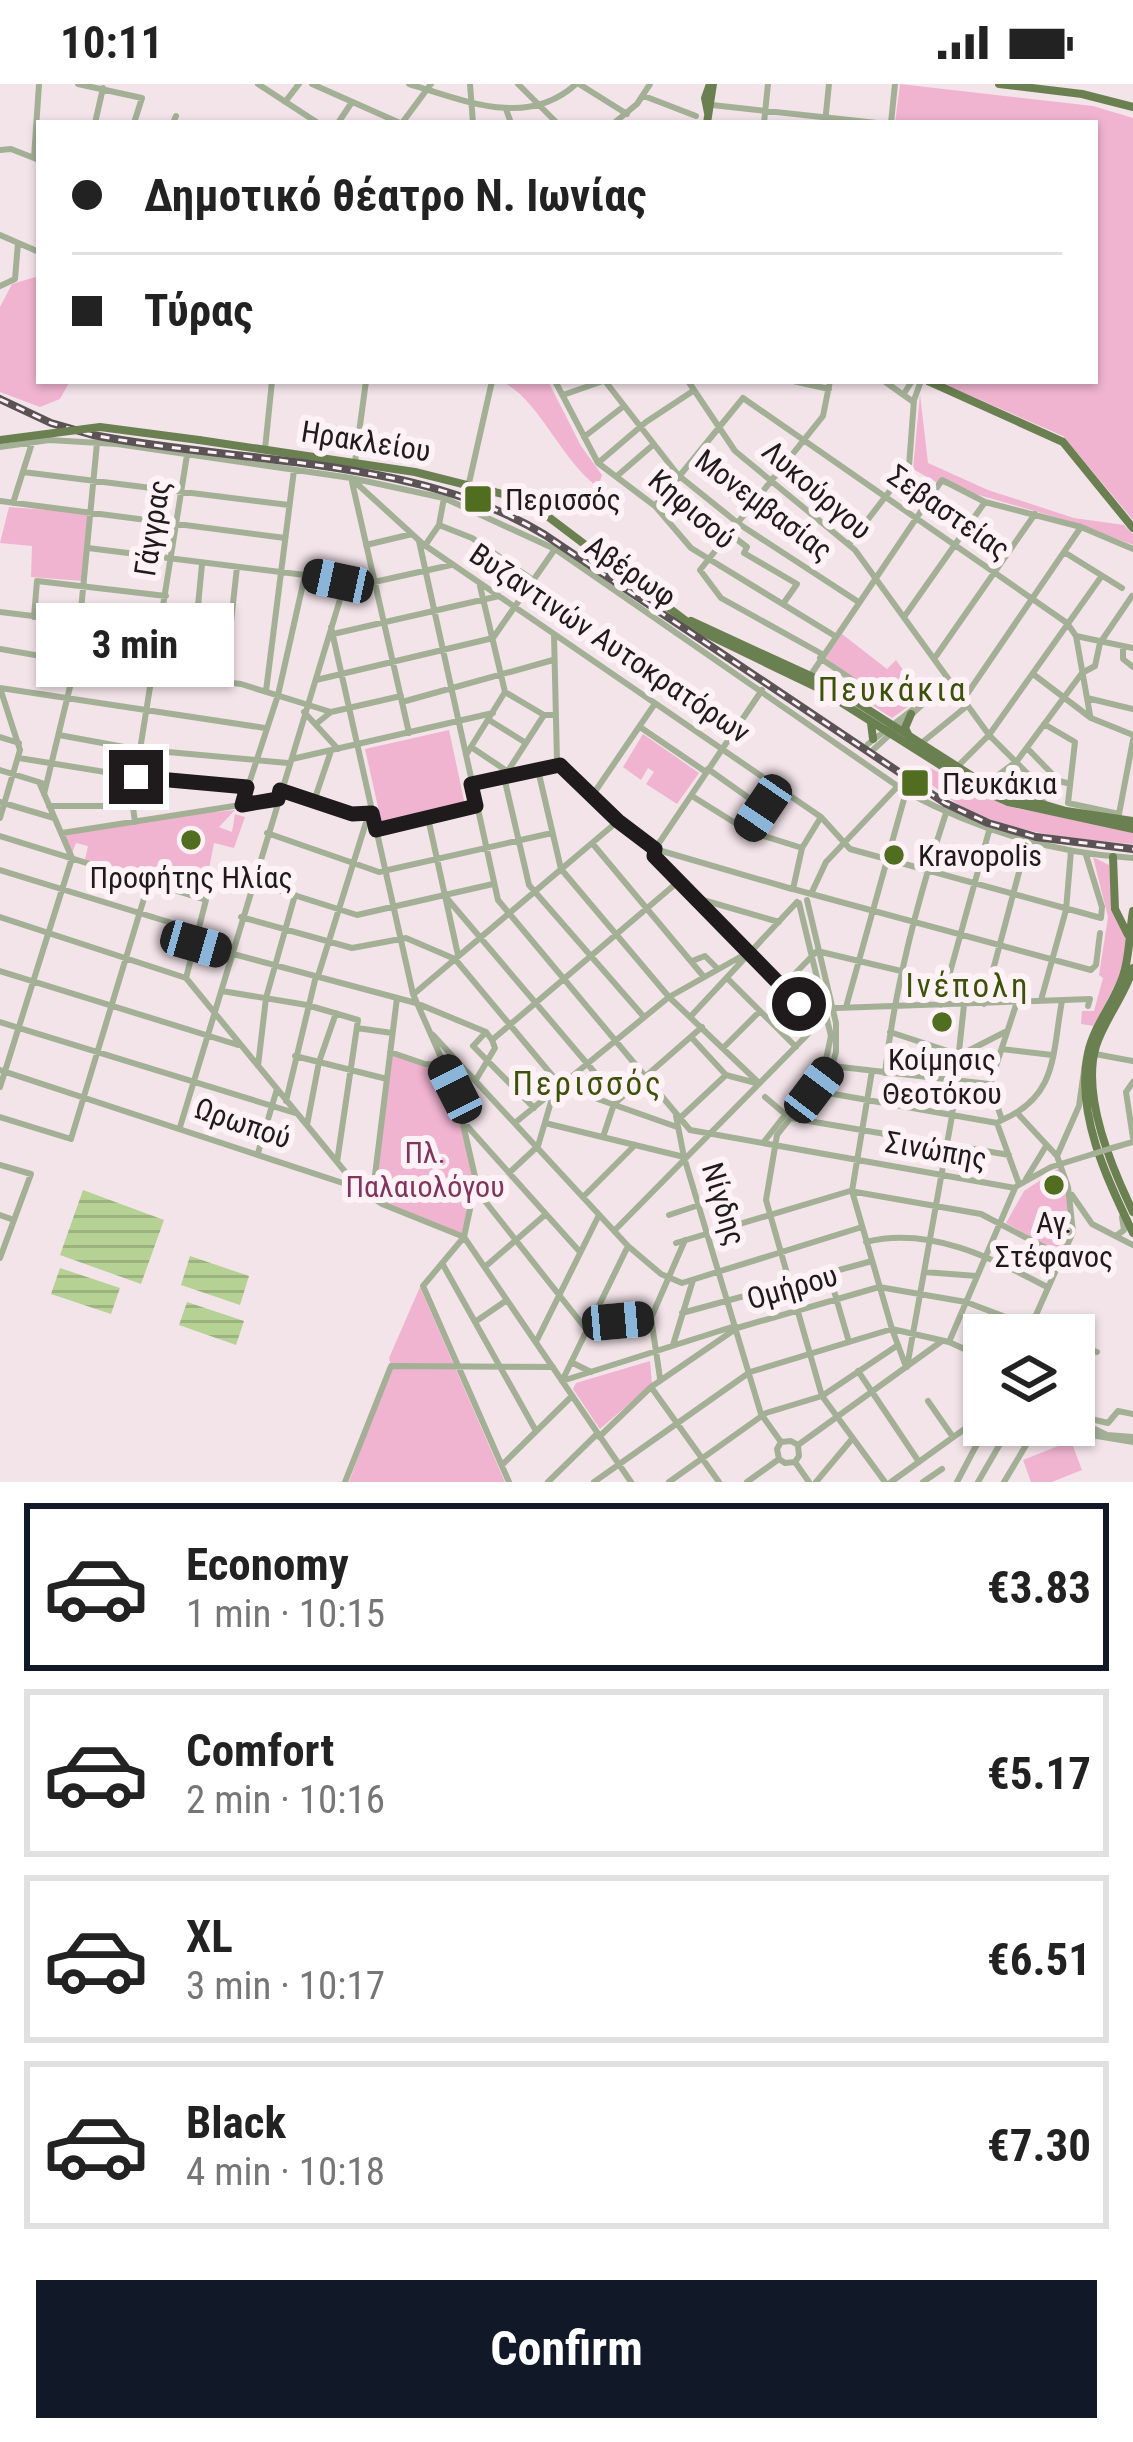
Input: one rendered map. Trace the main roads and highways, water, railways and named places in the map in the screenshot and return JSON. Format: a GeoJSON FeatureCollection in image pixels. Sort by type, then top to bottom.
{"type":"FeatureCollection","features":[{"type":"Feature","properties":{"kind":"main road"},"geometry":{"type":"LineString","coordinates":[[999,84],[1053,87],[1133,106]]}},
{"type":"Feature","properties":{"kind":"main road"},"geometry":{"type":"LineString","coordinates":[[928,384],[1063,442],[1133,528]]}},
{"type":"Feature","properties":{"kind":"main road","name":"Ηρακλείου"},"geometry":{"type":"LineString","coordinates":[[0,444],[100,427],[355,462],[469,483],[532,503],[711,638],[820,689],[985,785],[1046,806],[1133,825]]}},
{"type":"Feature","properties":{"kind":"main road","name":"Ηρακλείου"},"geometry":{"type":"LineString","coordinates":[[685,618],[810,676],[992,796],[1067,810]]}},
{"type":"Feature","properties":{"kind":"main road"},"geometry":{"type":"LineString","coordinates":[[911,715],[905,728],[915,742]]}},
{"type":"Feature","properties":{"kind":"main road"},"geometry":{"type":"LineString","coordinates":[[867,751],[870,722]]}},
{"type":"Feature","properties":{"kind":"main road"},"geometry":{"type":"LineString","coordinates":[[1113,857],[1113,900],[1129,937]]}},
{"type":"Feature","properties":{"kind":"main road"},"geometry":{"type":"LineString","coordinates":[[1119,919],[1133,911]]}},
{"type":"Feature","properties":{"kind":"main road"},"geometry":{"type":"LineString","coordinates":[[1133,911],[1123,978],[1094,1033],[1088,1101],[1100,1157],[1133,1233]]}},
{"type":"Feature","properties":{"kind":"main road"},"geometry":{"type":"LineString","coordinates":[[1133,968],[1092,1057],[1104,1142],[1133,1212]]}},
{"type":"Feature","properties":{"kind":"railway"},"geometry":{"type":"LineString","coordinates":[[0,399],[51,423],[93,435],[384,476],[495,509],[545,535],[945,803],[988,823],[1036,837],[1133,849]]}},
{"type":"Feature","properties":{"kind":"place","name":"Περισσός"},"geometry":{"type":"Point","coordinates":[478,499]}},
{"type":"Feature","properties":{"kind":"place","name":"Πευκάκια"},"geometry":{"type":"Point","coordinates":[915,783]}},
{"type":"Feature","properties":{"kind":"place","name":"Προφήτης Ηλίας"},"geometry":{"type":"Point","coordinates":[191,840]}},
{"type":"Feature","properties":{"kind":"place","name":"Kravopolis"},"geometry":{"type":"Point","coordinates":[894,855]}},
{"type":"Feature","properties":{"kind":"place","name":"Κοίμησις Θεοτόκου"},"geometry":{"type":"Point","coordinates":[942,1022]}},
{"type":"Feature","properties":{"kind":"place","name":"Αγ. Στέφανος"},"geometry":{"type":"Point","coordinates":[1054,1185]}},
{"type":"Feature","properties":{"kind":"district","name":"Πευκάκια"},"geometry":{"type":"Point","coordinates":[893,689]}},
{"type":"Feature","properties":{"kind":"district","name":"Ινέπολη"},"geometry":{"type":"Point","coordinates":[968,985]}},
{"type":"Feature","properties":{"kind":"district","name":"Περισσός"},"geometry":{"type":"Point","coordinates":[588,1083]}},
{"type":"Feature","properties":{"kind":"park label","name":"Πλ. Παλαιολόγου"},"geometry":{"type":"Point","coordinates":[425,1169]}}]}
